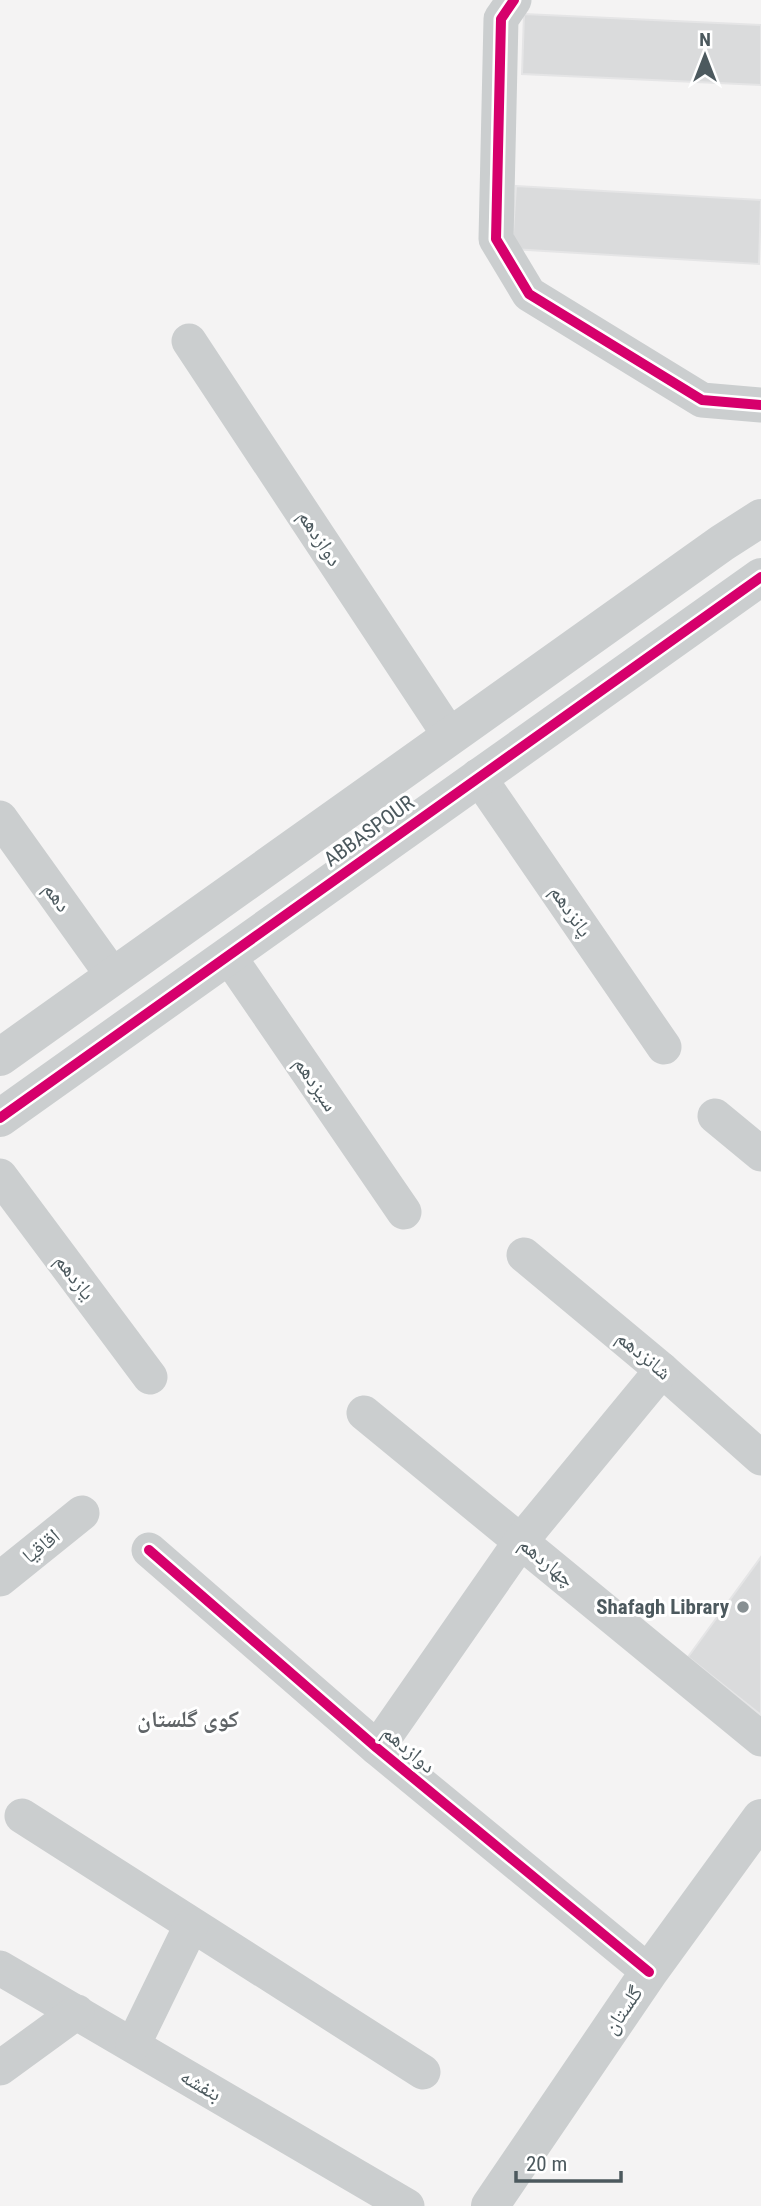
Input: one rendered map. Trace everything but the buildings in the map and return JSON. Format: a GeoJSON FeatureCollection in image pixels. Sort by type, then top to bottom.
{"type":"FeatureCollection","features":[{"type":"Feature","properties":{"kind":"street"},"geometry":{"type":"LineString","coordinates":[[514,0],[501,19],[496,239],[529,294],[702,400],[761,405]]}},
{"type":"Feature","properties":{"kind":"street","name":"دوازدهم"},"geometry":{"type":"LineString","coordinates":[[189,341],[450,736]]}},
{"type":"Feature","properties":{"kind":"street","name":"ABBASPOUR"},"geometry":{"type":"LineString","coordinates":[[14,1040],[113,976],[761,518]]}},
{"type":"Feature","properties":{"kind":"street"},"geometry":{"type":"LineString","coordinates":[[722,543],[756,581]]}},
{"type":"Feature","properties":{"kind":"street","name":"ABBASPOUR"},"geometry":{"type":"LineString","coordinates":[[0,1118],[756,581]]}},
{"type":"Feature","properties":{"kind":"street","name":"پانزدهم"},"geometry":{"type":"LineString","coordinates":[[478,776],[664,1047]]}},
{"type":"Feature","properties":{"kind":"street","name":"دهم"},"geometry":{"type":"LineString","coordinates":[[0,818],[113,976]]}},
{"type":"Feature","properties":{"kind":"street","name":"سیزدهم"},"geometry":{"type":"LineString","coordinates":[[228,955],[404,1212]]}},
{"type":"Feature","properties":{"kind":"street"},"geometry":{"type":"LineString","coordinates":[[14,1040],[71,1067]]}},
{"type":"Feature","properties":{"kind":"street"},"geometry":{"type":"LineString","coordinates":[[715,1116],[761,1154]]}},
{"type":"Feature","properties":{"kind":"street","name":"یازدهم"},"geometry":{"type":"LineString","coordinates":[[0,1176],[150,1377]]}},
{"type":"Feature","properties":{"kind":"street","name":"شانزدهم"},"geometry":{"type":"LineString","coordinates":[[524,1255],[662,1370],[761,1458]]}},
{"type":"Feature","properties":{"kind":"street"},"geometry":{"type":"LineString","coordinates":[[377,1748],[521,1541],[662,1370]]}},
{"type":"Feature","properties":{"kind":"street","name":"چهاردهم"},"geometry":{"type":"LineString","coordinates":[[364,1413],[761,1739]]}},
{"type":"Feature","properties":{"kind":"street","name":"اقاقیا"},"geometry":{"type":"LineString","coordinates":[[0,1579],[82,1513]]}},
{"type":"Feature","properties":{"kind":"street","name":"دوازدهم"},"geometry":{"type":"LineString","coordinates":[[149,1550],[377,1748],[649,1972]]}},
{"type":"Feature","properties":{"kind":"street"},"geometry":{"type":"LineString","coordinates":[[22,1816],[423,2072]]}},
{"type":"Feature","properties":{"kind":"street","name":"گلستان"},"geometry":{"type":"LineString","coordinates":[[490,2206],[649,1972],[761,1818]]}},
{"type":"Feature","properties":{"kind":"street"},"geometry":{"type":"LineString","coordinates":[[133,2045],[191,1926]]}},
{"type":"Feature","properties":{"kind":"street","name":"بنفشه"},"geometry":{"type":"LineString","coordinates":[[0,1968],[407,2206]]}},
{"type":"Feature","properties":{"kind":"street"},"geometry":{"type":"LineString","coordinates":[[0,2068],[77,2012]]}},
{"type":"Feature","properties":{"kind":"cycle path"},"geometry":{"type":"LineString","coordinates":[[514,0],[501,19],[496,239],[529,294],[702,400],[761,405]]}},
{"type":"Feature","properties":{"kind":"cycle path"},"geometry":{"type":"LineString","coordinates":[[0,1118],[761,577]]}},
{"type":"Feature","properties":{"kind":"cycle path"},"geometry":{"type":"LineString","coordinates":[[149,1550],[377,1748],[649,1972]]}},
{"type":"Feature","properties":{"kind":"place","name":"Shafagh Library"},"geometry":{"type":"Point","coordinates":[743,1607]}},
{"type":"Feature","properties":{"kind":"district","name":"کوی گلستان"},"geometry":{"type":"Point","coordinates":[188,1719]}}]}
